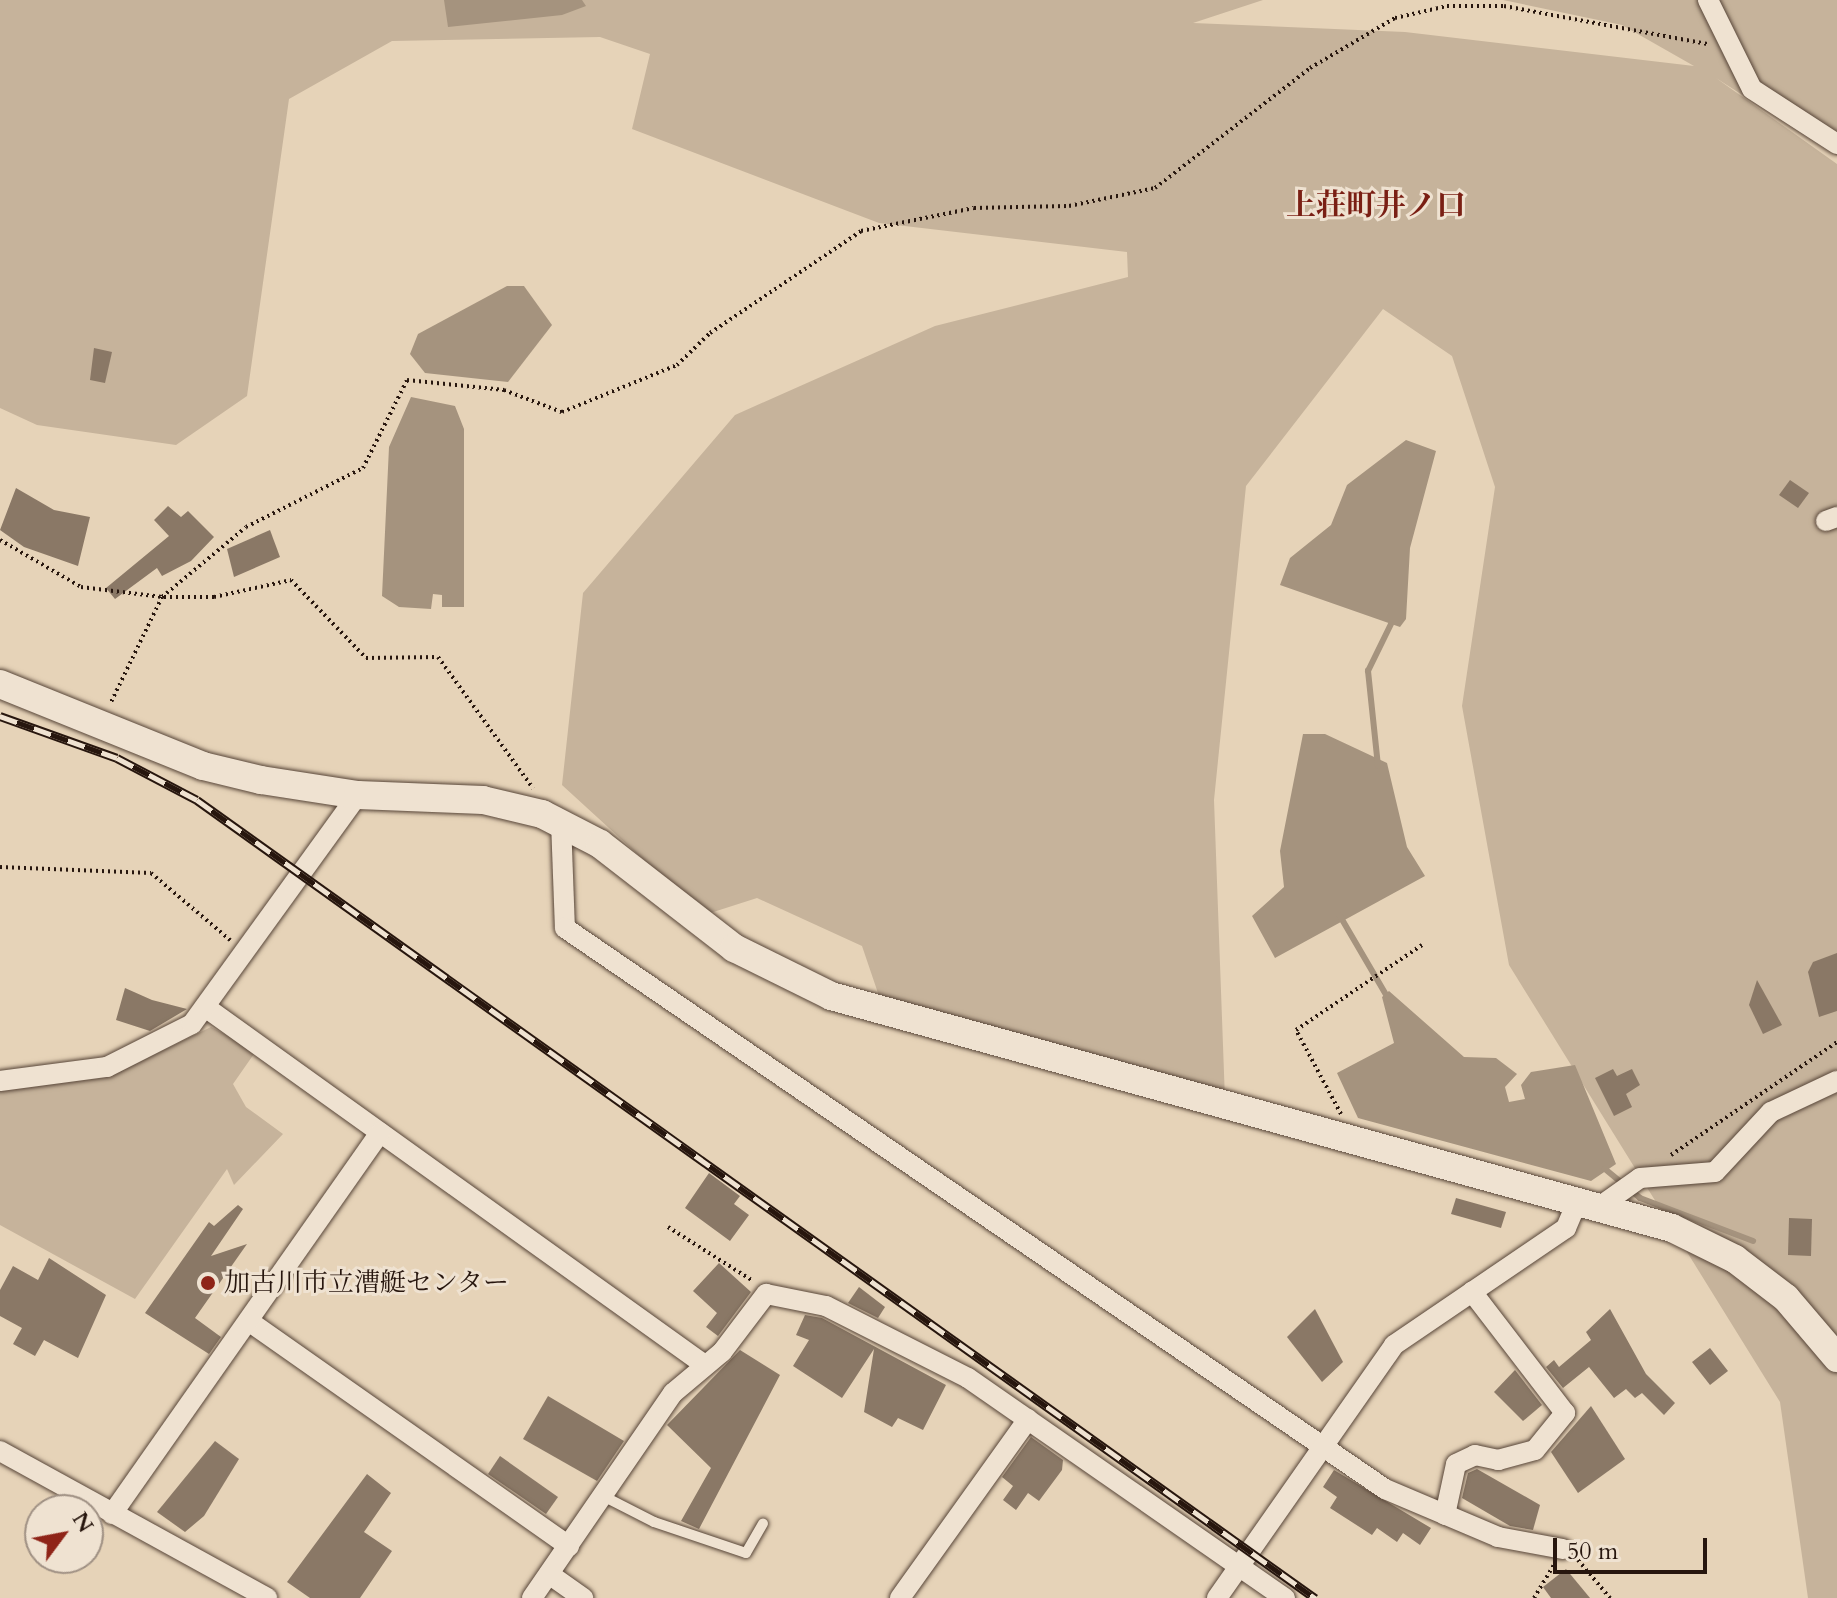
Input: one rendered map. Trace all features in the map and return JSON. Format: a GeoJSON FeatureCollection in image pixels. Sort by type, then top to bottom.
{"type":"FeatureCollection","features":[{"type":"Feature","properties":{"kind":"street"},"geometry":{"type":"LineString","coordinates":[[1708,0],[1729,49],[1752,89],[1837,144]]}},
{"type":"Feature","properties":{"kind":"street"},"geometry":{"type":"LineString","coordinates":[[0,684],[203,766],[358,795],[483,800],[552,818],[734,948],[831,996],[1585,1208],[1672,1228],[1735,1259],[1818,1329],[1837,1358]]}},
{"type":"Feature","properties":{"kind":"street"},"geometry":{"type":"LineString","coordinates":[[0,1081],[107,1067],[208,1009],[244,952],[358,795]]}},
{"type":"Feature","properties":{"kind":"street"},"geometry":{"type":"LineString","coordinates":[[552,818],[565,928],[1318,1447],[1445,1515],[1524,1545],[1563,1549]]}},
{"type":"Feature","properties":{"kind":"street"},"geometry":{"type":"LineString","coordinates":[[208,1009],[702,1363]]}},
{"type":"Feature","properties":{"kind":"street"},"geometry":{"type":"LineString","coordinates":[[1217,1598],[1318,1447],[1394,1345],[1566,1228],[1585,1208],[1640,1178],[1715,1172],[1771,1112],[1837,1081]]}},
{"type":"Feature","properties":{"kind":"street"},"geometry":{"type":"LineString","coordinates":[[112,1514],[250,1322],[380,1133]]}},
{"type":"Feature","properties":{"kind":"street"},"geometry":{"type":"LineString","coordinates":[[1445,1515],[1456,1464],[1475,1455],[1498,1460],[1535,1450],[1565,1413],[1472,1292]]}},
{"type":"Feature","properties":{"kind":"street"},"geometry":{"type":"LineString","coordinates":[[532,1598],[605,1497],[673,1393],[702,1363],[722,1352],[766,1294],[826,1306],[913,1347],[1028,1419],[1285,1598]]}},
{"type":"Feature","properties":{"kind":"street"},"geometry":{"type":"LineString","coordinates":[[250,1322],[569,1546]]}},
{"type":"Feature","properties":{"kind":"street"},"geometry":{"type":"LineString","coordinates":[[900,1598],[1028,1419]]}},
{"type":"Feature","properties":{"kind":"street"},"geometry":{"type":"LineString","coordinates":[[0,1451],[267,1598]]}},
{"type":"Feature","properties":{"kind":"street"},"geometry":{"type":"LineString","coordinates":[[549,1574],[583,1598]]}},
{"type":"Feature","properties":{"kind":"lane"},"geometry":{"type":"LineString","coordinates":[[605,1497],[654,1522],[746,1553],[763,1524]]}},
{"type":"Feature","properties":{"kind":"path"},"geometry":{"type":"LineString","coordinates":[[101,725],[162,597],[246,527],[363,468],[407,380],[504,390],[562,412],[677,365],[710,333],[861,231],[974,208],[1069,206],[1155,188],[1310,68],[1395,18],[1447,6],[1504,6],[1729,49]]}},
{"type":"Feature","properties":{"kind":"path"},"geometry":{"type":"LineString","coordinates":[[0,540],[81,587],[162,597],[214,597],[291,580],[366,658],[438,657],[552,818]]}},
{"type":"Feature","properties":{"kind":"path"},"geometry":{"type":"LineString","coordinates":[[0,867],[151,873],[244,952]]}},
{"type":"Feature","properties":{"kind":"path"},"geometry":{"type":"LineString","coordinates":[[1350,1143],[1296,1030],[1422,945]]}},
{"type":"Feature","properties":{"kind":"path"},"geometry":{"type":"LineString","coordinates":[[1640,1178],[1837,1042]]}},
{"type":"Feature","properties":{"kind":"path"},"geometry":{"type":"LineString","coordinates":[[668,1227],[741,1269],[766,1294]]}},
{"type":"Feature","properties":{"kind":"path"},"geometry":{"type":"LineString","coordinates":[[1534,1598],[1563,1549],[1610,1598]]}},
{"type":"Feature","properties":{"kind":"shaded area"},"geometry":{"type":"Polygon","coordinates":[[[0,0],[1263,0],[1193,23],[1405,32],[1694,66],[1622,25],[1503,0],[1837,0],[1837,156],[1716,78],[1837,164],[1837,1598],[1808,1598],[1780,1402],[1509,965],[1462,706],[1495,487],[1452,356],[1383,309],[1246,486],[1214,800],[1225,1100],[880,999],[862,946],[757,898],[704,915],[562,785],[583,593],[735,415],[935,326],[1128,277],[1127,252],[879,223],[632,129],[650,54],[600,37],[392,41],[289,99],[247,396],[176,445],[37,425],[0,408],[0,0]]]}},
{"type":"Feature","properties":{"kind":"shaded area"},"geometry":{"type":"Polygon","coordinates":[[[444,0],[582,0],[586,6],[562,15],[448,27],[444,0]]]}},
{"type":"Feature","properties":{"kind":"shaded area"},"geometry":{"type":"Polygon","coordinates":[[[507,286],[524,286],[552,325],[508,382],[425,373],[410,354],[418,334],[507,286]]]}},
{"type":"Feature","properties":{"kind":"shaded area"},"geometry":{"type":"Polygon","coordinates":[[[411,397],[455,406],[464,429],[464,607],[442,607],[442,595],[433,594],[431,609],[399,607],[382,596],[389,447],[411,397]]]}},
{"type":"Feature","properties":{"kind":"shaded area"},"geometry":{"type":"Polygon","coordinates":[[[1406,440],[1436,451],[1410,548],[1406,619],[1400,627],[1280,585],[1290,558],[1331,525],[1347,485],[1406,440]]]}},
{"type":"Feature","properties":{"kind":"shaded area"},"geometry":{"type":"Polygon","coordinates":[[[1303,734],[1325,734],[1387,763],[1407,847],[1425,876],[1275,958],[1252,916],[1284,887],[1280,851],[1303,734]]]}},
{"type":"Feature","properties":{"kind":"shaded area"},"geometry":{"type":"Polygon","coordinates":[[[1389,991],[1464,1057],[1496,1058],[1517,1074],[1505,1087],[1509,1102],[1525,1099],[1521,1085],[1531,1072],[1575,1065],[1616,1164],[1591,1181],[1358,1118],[1337,1073],[1394,1043],[1382,997],[1389,991]]]}},
{"type":"Feature","properties":{"kind":"shaded area"},"geometry":{"type":"Polygon","coordinates":[[[211,1027],[256,1051],[233,1084],[246,1107],[283,1134],[234,1185],[227,1169],[135,1299],[0,1225],[0,1091],[108,1077],[211,1027]]]}},
{"type":"Feature","properties":{"kind":"building"},"geometry":{"type":"Polygon","coordinates":[[[94,348],[112,352],[105,383],[90,380],[94,348]]]}},
{"type":"Feature","properties":{"kind":"building"},"geometry":{"type":"Polygon","coordinates":[[[1790,480],[1809,493],[1798,508],[1779,495],[1790,480]]]}},
{"type":"Feature","properties":{"kind":"building"},"geometry":{"type":"Polygon","coordinates":[[[16,488],[54,510],[90,517],[78,566],[24,547],[0,530],[16,488]]]}},
{"type":"Feature","properties":{"kind":"building"},"geometry":{"type":"Polygon","coordinates":[[[168,506],[181,517],[188,511],[214,537],[191,561],[162,576],[157,568],[115,599],[106,588],[169,536],[154,520],[168,506]]]}},
{"type":"Feature","properties":{"kind":"building"},"geometry":{"type":"Polygon","coordinates":[[[270,530],[280,557],[234,577],[227,549],[270,530]]]}},
{"type":"Feature","properties":{"kind":"building"},"geometry":{"type":"Polygon","coordinates":[[[1837,953],[1837,1011],[1819,1017],[1808,972],[1813,962],[1837,953]]]}},
{"type":"Feature","properties":{"kind":"building"},"geometry":{"type":"Polygon","coordinates":[[[1757,980],[1782,1025],[1763,1034],[1749,1005],[1757,980]]]}},
{"type":"Feature","properties":{"kind":"building"},"geometry":{"type":"Polygon","coordinates":[[[125,988],[152,1000],[187,1009],[150,1031],[116,1020],[125,988]]]}},
{"type":"Feature","properties":{"kind":"building"},"geometry":{"type":"Polygon","coordinates":[[[1613,1069],[1617,1076],[1632,1069],[1640,1085],[1626,1094],[1632,1107],[1614,1116],[1595,1078],[1613,1069]]]}},
{"type":"Feature","properties":{"kind":"building"},"geometry":{"type":"Polygon","coordinates":[[[709,1173],[740,1196],[734,1204],[749,1215],[730,1241],[685,1208],[709,1173]]]}},
{"type":"Feature","properties":{"kind":"building"},"geometry":{"type":"Polygon","coordinates":[[[1456,1198],[1506,1212],[1501,1228],[1451,1214],[1456,1198]]]}},
{"type":"Feature","properties":{"kind":"building","name":"加古川市立漕艇センター"},"geometry":{"type":"Polygon","coordinates":[[[238,1205],[243,1209],[211,1256],[247,1244],[195,1318],[221,1337],[209,1354],[145,1313],[209,1222],[214,1226],[238,1205]]]}},
{"type":"Feature","properties":{"kind":"building"},"geometry":{"type":"Polygon","coordinates":[[[1789,1218],[1812,1219],[1811,1256],[1788,1255],[1789,1218]]]}},
{"type":"Feature","properties":{"kind":"building"},"geometry":{"type":"Polygon","coordinates":[[[49,1258],[106,1295],[78,1358],[44,1340],[35,1356],[13,1344],[22,1328],[0,1316],[0,1290],[13,1266],[38,1280],[49,1258]]]}},
{"type":"Feature","properties":{"kind":"building"},"geometry":{"type":"Polygon","coordinates":[[[719,1263],[751,1292],[718,1336],[706,1327],[717,1313],[693,1291],[719,1263]]]}},
{"type":"Feature","properties":{"kind":"building"},"geometry":{"type":"Polygon","coordinates":[[[859,1287],[885,1307],[878,1318],[848,1303],[859,1287]]]}},
{"type":"Feature","properties":{"kind":"building"},"geometry":{"type":"Polygon","coordinates":[[[1315,1309],[1343,1362],[1322,1382],[1287,1337],[1315,1309]]]}},
{"type":"Feature","properties":{"kind":"building"},"geometry":{"type":"Polygon","coordinates":[[[1610,1309],[1646,1374],[1675,1403],[1664,1415],[1642,1393],[1635,1398],[1626,1389],[1614,1398],[1589,1367],[1563,1388],[1546,1367],[1554,1360],[1559,1367],[1591,1340],[1586,1332],[1610,1309]]]}},
{"type":"Feature","properties":{"kind":"building"},"geometry":{"type":"Polygon","coordinates":[[[805,1315],[822,1318],[946,1385],[923,1430],[898,1418],[892,1427],[864,1412],[874,1349],[842,1398],[793,1366],[809,1340],[796,1335],[805,1315]]]}},
{"type":"Feature","properties":{"kind":"building"},"geometry":{"type":"Polygon","coordinates":[[[1710,1348],[1728,1371],[1710,1385],[1692,1362],[1710,1348]]]}},
{"type":"Feature","properties":{"kind":"building"},"geometry":{"type":"Polygon","coordinates":[[[740,1350],[780,1375],[699,1529],[681,1521],[711,1468],[667,1425],[740,1350]]]}},
{"type":"Feature","properties":{"kind":"building"},"geometry":{"type":"Polygon","coordinates":[[[1515,1370],[1542,1405],[1523,1421],[1494,1392],[1515,1370]]]}},
{"type":"Feature","properties":{"kind":"building"},"geometry":{"type":"Polygon","coordinates":[[[548,1396],[624,1441],[597,1481],[523,1439],[548,1396]]]}},
{"type":"Feature","properties":{"kind":"building"},"geometry":{"type":"Polygon","coordinates":[[[1591,1406],[1625,1459],[1578,1493],[1551,1452],[1591,1406]]]}},
{"type":"Feature","properties":{"kind":"building"},"geometry":{"type":"Polygon","coordinates":[[[1031,1437],[1063,1460],[1062,1470],[1039,1501],[1028,1493],[1016,1510],[1003,1500],[1013,1486],[1002,1477],[1031,1437]]]}},
{"type":"Feature","properties":{"kind":"building"},"geometry":{"type":"Polygon","coordinates":[[[215,1441],[239,1459],[204,1516],[185,1532],[157,1512],[215,1441]]]}},
{"type":"Feature","properties":{"kind":"building"},"geometry":{"type":"Polygon","coordinates":[[[500,1456],[558,1497],[546,1514],[488,1474],[500,1456]]]}},
{"type":"Feature","properties":{"kind":"building"},"geometry":{"type":"Polygon","coordinates":[[[1477,1469],[1540,1505],[1533,1530],[1510,1526],[1462,1498],[1468,1473],[1477,1469]]]}},
{"type":"Feature","properties":{"kind":"building"},"geometry":{"type":"Polygon","coordinates":[[[1334,1470],[1431,1528],[1420,1545],[1403,1533],[1397,1542],[1377,1528],[1372,1535],[1330,1508],[1337,1497],[1323,1487],[1334,1470]]]}},
{"type":"Feature","properties":{"kind":"building"},"geometry":{"type":"Polygon","coordinates":[[[367,1474],[391,1493],[364,1532],[392,1551],[360,1598],[310,1598],[287,1582],[367,1474]]]}},
{"type":"Feature","properties":{"kind":"building"},"geometry":{"type":"Polygon","coordinates":[[[1566,1569],[1590,1598],[1551,1598],[1543,1587],[1566,1569]]]}},
{"type":"Feature","properties":{"kind":"waterway"},"geometry":{"type":"LineString","coordinates":[[1378,766],[1368,671],[1391,624]]}},
{"type":"Feature","properties":{"kind":"waterway"},"geometry":{"type":"LineString","coordinates":[[1340,916],[1388,998]]}},
{"type":"Feature","properties":{"kind":"waterway"},"geometry":{"type":"LineString","coordinates":[[1605,1169],[1640,1198],[1753,1241]]}},
{"type":"Feature","properties":{"kind":"railway"},"geometry":{"type":"LineString","coordinates":[[0,716],[117,758],[197,800],[1315,1598]]}},
{"type":"Feature","properties":{"kind":"place","name":"加古川市立漕艇センター"},"geometry":{"type":"Point","coordinates":[208,1283]}},
{"type":"Feature","properties":{"kind":"district","name":"上荘町井ノ口"},"geometry":{"type":"Point","coordinates":[1376,206]}}]}
